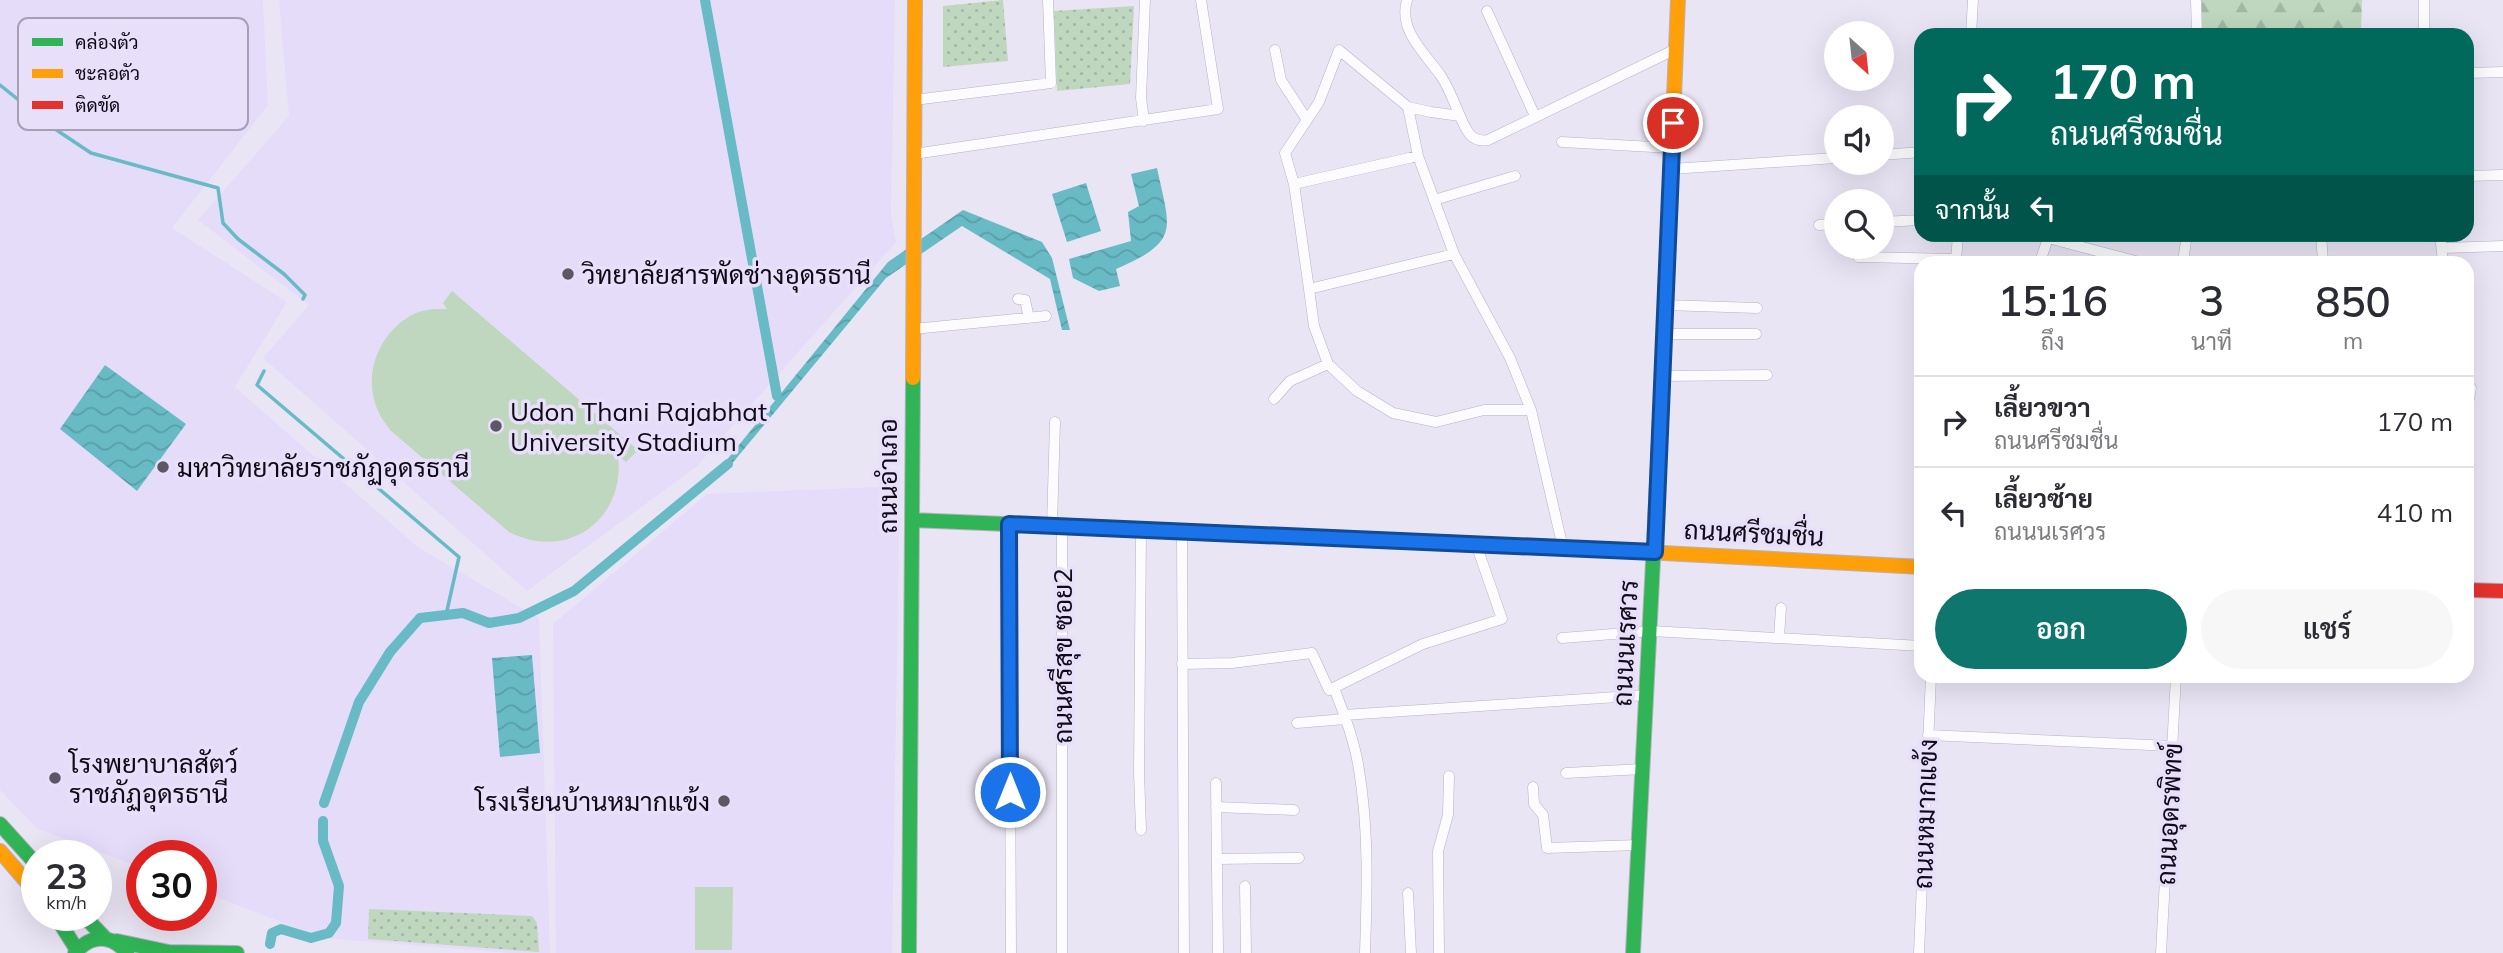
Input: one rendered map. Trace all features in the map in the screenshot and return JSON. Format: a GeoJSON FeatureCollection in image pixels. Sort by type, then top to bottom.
{"type":"FeatureCollection","features":[{"type":"Feature","properties":{"kind":"street","name":"ถนนอำเภอ"},"geometry":{"type":"LineString","coordinates":[[909,953],[915,0]]}},
{"type":"Feature","properties":{"kind":"street"},"geometry":{"type":"LineString","coordinates":[[914,100],[1051,83],[1048,0]]}},
{"type":"Feature","properties":{"kind":"street"},"geometry":{"type":"LineString","coordinates":[[1144,121],[1141,98],[1145,0]]}},
{"type":"Feature","properties":{"kind":"street"},"geometry":{"type":"LineString","coordinates":[[914,154],[1218,109],[1201,0]]}},
{"type":"Feature","properties":{"kind":"street"},"geometry":{"type":"LineString","coordinates":[[1407,0],[1404,11],[1409,32],[1442,78],[1470,136],[1481,141],[1676,49]]}},
{"type":"Feature","properties":{"kind":"street","name":"ถนนนเรศวร"},"geometry":{"type":"LineString","coordinates":[[1633,953],[1655,552],[1678,0]]}},
{"type":"Feature","properties":{"kind":"street"},"geometry":{"type":"LineString","coordinates":[[1971,28],[1973,0]]}},
{"type":"Feature","properties":{"kind":"street"},"geometry":{"type":"LineString","coordinates":[[2196,0],[2197,28]]}},
{"type":"Feature","properties":{"kind":"street"},"geometry":{"type":"LineString","coordinates":[[2424,0],[2424,28]]}},
{"type":"Feature","properties":{"kind":"street"},"geometry":{"type":"LineString","coordinates":[[1488,11],[1535,116]]}},
{"type":"Feature","properties":{"kind":"street"},"geometry":{"type":"LineString","coordinates":[[1275,50],[1281,80],[1307,120]]}},
{"type":"Feature","properties":{"kind":"street"},"geometry":{"type":"LineString","coordinates":[[1460,116],[1408,107],[1339,50],[1319,102],[1285,153],[1294,184],[1314,326],[1328,364],[1357,391],[1394,413],[1436,422],[1484,410],[1531,410]]}},
{"type":"Feature","properties":{"kind":"street"},"geometry":{"type":"LineString","coordinates":[[2474,73],[2503,72]]}},
{"type":"Feature","properties":{"kind":"street"},"geometry":{"type":"LineString","coordinates":[[1408,107],[1418,156],[1454,254],[1510,358],[1531,410],[1563,548]]}},
{"type":"Feature","properties":{"kind":"street"},"geometry":{"type":"LineString","coordinates":[[1562,142],[1672,148]]}},
{"type":"Feature","properties":{"kind":"street"},"geometry":{"type":"LineString","coordinates":[[1894,154],[1914,153]]}},
{"type":"Feature","properties":{"kind":"street"},"geometry":{"type":"LineString","coordinates":[[1294,184],[1418,156]]}},
{"type":"Feature","properties":{"kind":"street"},"geometry":{"type":"LineString","coordinates":[[1671,169],[1824,159]]}},
{"type":"Feature","properties":{"kind":"street"},"geometry":{"type":"LineString","coordinates":[[2474,176],[2503,175]]}},
{"type":"Feature","properties":{"kind":"street"},"geometry":{"type":"LineString","coordinates":[[1434,200],[1515,176]]}},
{"type":"Feature","properties":{"kind":"street"},"geometry":{"type":"LineString","coordinates":[[1894,221],[1914,220]]}},
{"type":"Feature","properties":{"kind":"street"},"geometry":{"type":"LineString","coordinates":[[1819,225],[1824,225]]}},
{"type":"Feature","properties":{"kind":"street"},"geometry":{"type":"LineString","coordinates":[[2066,242],[2117,256]]}},
{"type":"Feature","properties":{"kind":"street"},"geometry":{"type":"LineString","coordinates":[[2441,242],[2443,256]]}},
{"type":"Feature","properties":{"kind":"street"},"geometry":{"type":"LineString","coordinates":[[2442,248],[2503,246]]}},
{"type":"Feature","properties":{"kind":"street"},"geometry":{"type":"LineString","coordinates":[[1309,289],[1454,254]]}},
{"type":"Feature","properties":{"kind":"street"},"geometry":{"type":"LineString","coordinates":[[1894,258],[1914,259]]}},
{"type":"Feature","properties":{"kind":"street"},"geometry":{"type":"LineString","coordinates":[[1018,299],[1025,300],[1029,318]]}},
{"type":"Feature","properties":{"kind":"street"},"geometry":{"type":"LineString","coordinates":[[1665,305],[1757,307]]}},
{"type":"Feature","properties":{"kind":"street"},"geometry":{"type":"LineString","coordinates":[[913,329],[1046,316]]}},
{"type":"Feature","properties":{"kind":"street"},"geometry":{"type":"LineString","coordinates":[[1664,334],[1756,334]]}},
{"type":"Feature","properties":{"kind":"street"},"geometry":{"type":"LineString","coordinates":[[1274,399],[1290,381],[1328,364]]}},
{"type":"Feature","properties":{"kind":"street"},"geometry":{"type":"LineString","coordinates":[[1662,376],[1767,374]]}},
{"type":"Feature","properties":{"kind":"street","name":"ถนนศรีสุข ซอย2"},"geometry":{"type":"LineString","coordinates":[[1055,422],[1062,953]]}},
{"type":"Feature","properties":{"kind":"street","name":"ถนนศรีชมชื่น"},"geometry":{"type":"LineString","coordinates":[[912,520],[1655,552],[1914,567]]}},
{"type":"Feature","properties":{"kind":"street"},"geometry":{"type":"LineString","coordinates":[[1009,524],[1011,953]]}},
{"type":"Feature","properties":{"kind":"street"},"geometry":{"type":"LineString","coordinates":[[1141,530],[1141,830]]}},
{"type":"Feature","properties":{"kind":"street"},"geometry":{"type":"LineString","coordinates":[[1182,532],[1184,953]]}},
{"type":"Feature","properties":{"kind":"street"},"geometry":{"type":"LineString","coordinates":[[1182,664],[1232,663],[1312,653],[1329,690],[1334,688],[1423,644],[1502,619],[1476,544]]}},
{"type":"Feature","properties":{"kind":"street"},"geometry":{"type":"LineString","coordinates":[[2474,590],[2503,591]]}},
{"type":"Feature","properties":{"kind":"street"},"geometry":{"type":"LineString","coordinates":[[1779,637],[1781,608]]}},
{"type":"Feature","properties":{"kind":"street"},"geometry":{"type":"LineString","coordinates":[[1562,638],[1651,631],[1914,645]]}},
{"type":"Feature","properties":{"kind":"street","name":"ถนนหมากแข้ง"},"geometry":{"type":"LineString","coordinates":[[1919,953],[1931,683]]}},
{"type":"Feature","properties":{"kind":"street","name":"ถนนอุดรพิทข์"},"geometry":{"type":"LineString","coordinates":[[2161,953],[2176,683]]}},
{"type":"Feature","properties":{"kind":"street"},"geometry":{"type":"LineString","coordinates":[[1334,688],[1359,769],[1366,845],[1365,953]]}},
{"type":"Feature","properties":{"kind":"street"},"geometry":{"type":"LineString","coordinates":[[1297,723],[1345,717],[1647,695]]}},
{"type":"Feature","properties":{"kind":"street"},"geometry":{"type":"LineString","coordinates":[[1928,735],[2172,746]]}},
{"type":"Feature","properties":{"kind":"street"},"geometry":{"type":"LineString","coordinates":[[1566,773],[1643,769]]}},
{"type":"Feature","properties":{"kind":"street"},"geometry":{"type":"LineString","coordinates":[[1439,953],[1438,850],[1448,815],[1449,776]]}},
{"type":"Feature","properties":{"kind":"street"},"geometry":{"type":"LineString","coordinates":[[1216,783],[1218,953]]}},
{"type":"Feature","properties":{"kind":"street"},"geometry":{"type":"LineString","coordinates":[[1533,787],[1534,804],[1544,815],[1547,848],[1639,845]]}},
{"type":"Feature","properties":{"kind":"street"},"geometry":{"type":"LineString","coordinates":[[1216,807],[1294,810]]}},
{"type":"Feature","properties":{"kind":"street"},"geometry":{"type":"LineString","coordinates":[[0,824],[21,847]]}},
{"type":"Feature","properties":{"kind":"street"},"geometry":{"type":"LineString","coordinates":[[0,851],[21,875]]}},
{"type":"Feature","properties":{"kind":"street"},"geometry":{"type":"LineString","coordinates":[[1217,859],[1299,858]]}},
{"type":"Feature","properties":{"kind":"street"},"geometry":{"type":"LineString","coordinates":[[1245,886],[1246,953]]}},
{"type":"Feature","properties":{"kind":"street"},"geometry":{"type":"LineString","coordinates":[[1408,893],[1411,953]]}},
{"type":"Feature","properties":{"kind":"street"},"geometry":{"type":"LineString","coordinates":[[64,931],[76,952],[87,941],[110,939],[168,953],[237,953]]}},
{"type":"Feature","properties":{"kind":"street"},"geometry":{"type":"LineString","coordinates":[[101,931],[127,953]]}},
{"type":"Feature","properties":{"kind":"shaded area","name":"มหาวิทยาลัยราชภัฏอุดรธานี"},"geometry":{"type":"Polygon","coordinates":[[[0,0],[263,0],[268,105],[172,228],[287,302],[235,387],[419,548],[539,618],[550,953],[511,953],[323,938],[217,897],[217,840],[126,840],[126,862],[112,857],[112,840],[68,840],[36,828],[0,790],[0,0]]]}},
{"type":"Feature","properties":{"kind":"shaded area","name":"วิทยาลัยสารพัดช่างอุดรธานี"},"geometry":{"type":"Polygon","coordinates":[[[279,0],[895,0],[891,215],[896,242],[696,467],[527,591],[263,358],[309,305],[198,220],[289,116],[279,0]]]}},
{"type":"Feature","properties":{"kind":"shaded area","name":"โรงเรียนบ้านหมากแข้ง"},"geometry":{"type":"Polygon","coordinates":[[[900,486],[892,953],[556,953],[553,624],[707,494],[900,486]]]}},
{"type":"Feature","properties":{"kind":"green space"},"geometry":{"type":"Polygon","coordinates":[[[1003,0],[1008,61],[943,67],[943,6],[1003,0]]]}},
{"type":"Feature","properties":{"kind":"green space"},"geometry":{"type":"Polygon","coordinates":[[[2200,0],[2362,0],[2361,28],[2202,28],[2200,0]]]}},
{"type":"Feature","properties":{"kind":"green space"},"geometry":{"type":"Polygon","coordinates":[[[1134,6],[1130,84],[1057,91],[1054,11],[1134,6]]]}},
{"type":"Feature","properties":{"kind":"green space"},"geometry":{"type":"Polygon","coordinates":[[[452,291],[638,450],[626,462],[618,455],[618,478],[613,498],[603,515],[589,529],[572,538],[552,542],[531,540],[509,532],[390,430],[380,416],[372,381],[373,368],[382,344],[399,324],[414,314],[447,309],[443,303],[452,291]]]}},
{"type":"Feature","properties":{"kind":"green space"},"geometry":{"type":"Polygon","coordinates":[[[695,887],[733,887],[732,950],[695,950],[695,887]]]}},
{"type":"Feature","properties":{"kind":"green space"},"geometry":{"type":"Polygon","coordinates":[[[369,909],[532,916],[537,923],[539,952],[368,939],[369,909]]]}},
{"type":"Feature","properties":{"kind":"water"},"geometry":{"type":"Polygon","coordinates":[[[1157,168],[1167,220],[1161,241],[1152,250],[1116,269],[1120,286],[1099,291],[1073,278],[1069,259],[1131,241],[1128,212],[1139,206],[1131,174],[1157,168]]]}},
{"type":"Feature","properties":{"kind":"water"},"geometry":{"type":"Polygon","coordinates":[[[1086,183],[1101,231],[1067,242],[1052,194],[1086,183]]]}},
{"type":"Feature","properties":{"kind":"water"},"geometry":{"type":"Polygon","coordinates":[[[963,210],[1042,242],[1052,258],[1070,330],[1062,330],[1050,279],[962,226],[886,278],[730,466],[725,462],[888,262],[963,210]]]}},
{"type":"Feature","properties":{"kind":"water"},"geometry":{"type":"Polygon","coordinates":[[[105,365],[186,424],[137,491],[60,429],[105,365]]]}},
{"type":"Feature","properties":{"kind":"water"},"geometry":{"type":"Polygon","coordinates":[[[532,655],[540,753],[500,757],[492,658],[532,655]]]}},
{"type":"Feature","properties":{"kind":"waterway"},"geometry":{"type":"LineString","coordinates":[[705,0],[777,396]]}},
{"type":"Feature","properties":{"kind":"waterway"},"geometry":{"type":"LineString","coordinates":[[0,85],[18,99]]}},
{"type":"Feature","properties":{"kind":"waterway"},"geometry":{"type":"LineString","coordinates":[[56,130],[91,153],[218,188],[223,223],[238,239],[284,274],[305,295],[303,299]]}},
{"type":"Feature","properties":{"kind":"waterway"},"geometry":{"type":"LineString","coordinates":[[264,371],[257,385],[459,557],[446,615]]}},
{"type":"Feature","properties":{"kind":"waterway"},"geometry":{"type":"LineString","coordinates":[[324,803],[359,702],[390,652],[420,618],[463,613],[489,623],[519,618],[574,591],[728,464]]}},
{"type":"Feature","properties":{"kind":"waterway"},"geometry":{"type":"LineString","coordinates":[[270,944],[272,933],[281,929],[311,938],[329,933],[336,923],[339,886],[323,841],[323,821]]}},
{"type":"Feature","properties":{"kind":"traffic: fast"},"geometry":{"type":"LineString","coordinates":[[1633,953],[1663,365]]}},
{"type":"Feature","properties":{"kind":"traffic: fast"},"geometry":{"type":"LineString","coordinates":[[909,953],[913,378]]}},
{"type":"Feature","properties":{"kind":"traffic: fast"},"geometry":{"type":"LineString","coordinates":[[912,520],[1607,550]]}},
{"type":"Feature","properties":{"kind":"traffic: fast"},"geometry":{"type":"LineString","coordinates":[[0,824],[21,847]]}},
{"type":"Feature","properties":{"kind":"traffic: fast"},"geometry":{"type":"LineString","coordinates":[[65,931],[77,950]]}},
{"type":"Feature","properties":{"kind":"traffic: fast"},"geometry":{"type":"LineString","coordinates":[[98,931],[105,938]]}},
{"type":"Feature","properties":{"kind":"traffic: fast"},"geometry":{"type":"LineString","coordinates":[[75,953],[88,942],[101,939],[114,942],[127,953]]}},
{"type":"Feature","properties":{"kind":"traffic: fast"},"geometry":{"type":"LineString","coordinates":[[117,941],[169,952]]}},
{"type":"Feature","properties":{"kind":"traffic: fast"},"geometry":{"type":"LineString","coordinates":[[169,952],[237,953]]}},
{"type":"Feature","properties":{"kind":"traffic: slow"},"geometry":{"type":"LineString","coordinates":[[913,378],[915,0]]}},
{"type":"Feature","properties":{"kind":"traffic: slow"},"geometry":{"type":"LineString","coordinates":[[1663,365],[1678,0]]}},
{"type":"Feature","properties":{"kind":"traffic: slow"},"geometry":{"type":"LineString","coordinates":[[1607,550],[1914,567]]}},
{"type":"Feature","properties":{"kind":"traffic: slow"},"geometry":{"type":"LineString","coordinates":[[0,851],[21,875]]}},
{"type":"Feature","properties":{"kind":"traffic: jam"},"geometry":{"type":"LineString","coordinates":[[2474,590],[2503,591]]}},
{"type":"Feature","properties":{"kind":"place","name":"วิทยาลัยสารพัดช่างอุดรธานี"},"geometry":{"type":"Point","coordinates":[568,274]}},
{"type":"Feature","properties":{"kind":"place","name":"Udon Thani Rajabhat University Stadium"},"geometry":{"type":"Point","coordinates":[496,426]}},
{"type":"Feature","properties":{"kind":"place","name":"มหาวิทยาลัยราชภัฏอุดรธานี"},"geometry":{"type":"Point","coordinates":[163,467]}},
{"type":"Feature","properties":{"kind":"place","name":"โรงพยาบาลสัตว์ ราชภัฏอุดรธานี"},"geometry":{"type":"Point","coordinates":[55,778]}},
{"type":"Feature","properties":{"kind":"place","name":"โรงเรียนบ้านหมากแข้ง"},"geometry":{"type":"Point","coordinates":[724,801]}},
{"type":"Feature","properties":{"kind":"route"},"geometry":{"type":"LineString","coordinates":[[1010,792],[1009,524],[1655,552],[1673,123]]}}]}
